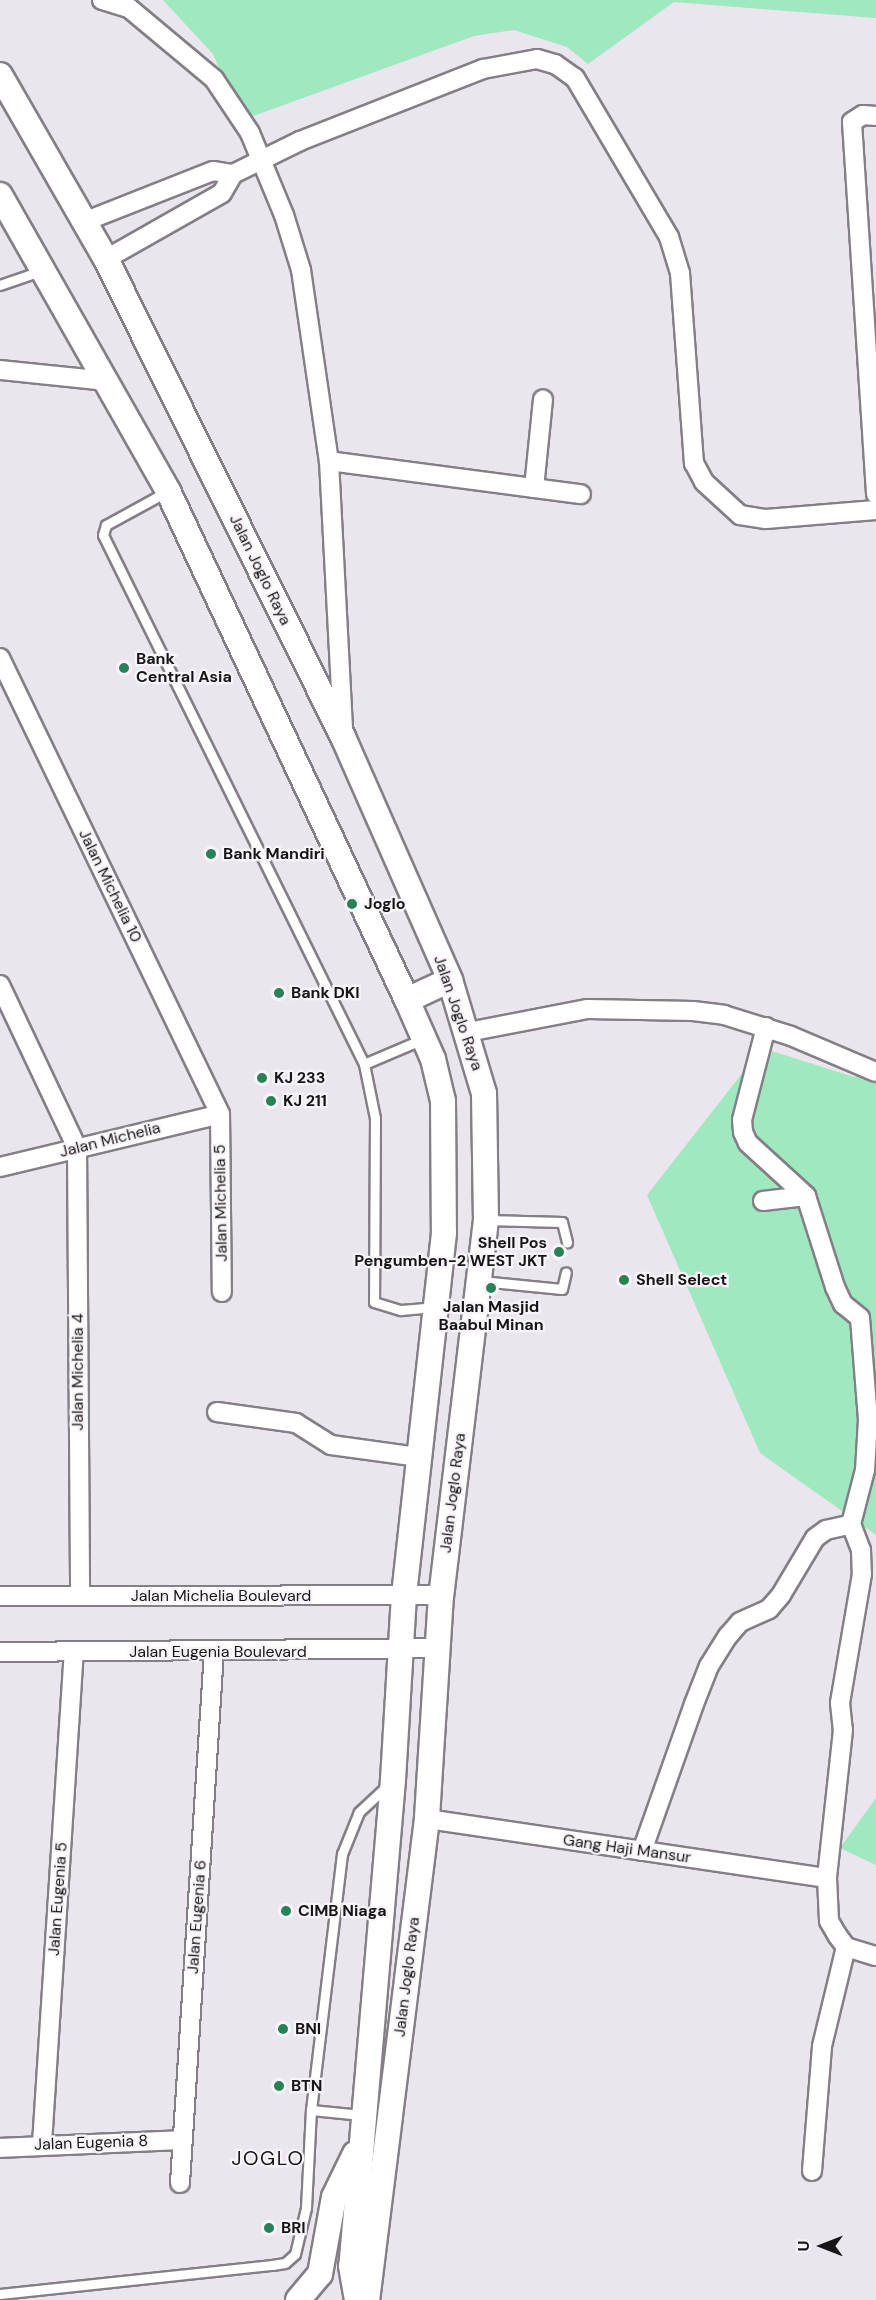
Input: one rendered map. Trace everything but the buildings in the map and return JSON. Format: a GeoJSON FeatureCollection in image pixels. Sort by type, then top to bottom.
{"type":"FeatureCollection","features":[{"type":"Feature","properties":{"kind":"main road","name":"Jalan Joglo Raya"},"geometry":{"type":"LineString","coordinates":[[0,75],[106,259],[343,737],[450,980],[468,1032],[484,1093],[486,1220],[441,1595],[427,1819],[367,2300]]}},
{"type":"Feature","properties":{"kind":"main road","name":"Jalan Joglo Raya"},"geometry":{"type":"LineString","coordinates":[[0,195],[168,491],[407,1000],[424,1038],[443,1101],[446,1142],[444,1233],[404,1595],[393,1780],[362,2115],[351,2266],[357,2300]]}},
{"type":"Feature","properties":{"kind":"main road"},"geometry":{"type":"LineString","coordinates":[[407,1000],[450,980]]}},
{"type":"Feature","properties":{"kind":"main road"},"geometry":{"type":"LineString","coordinates":[[298,2300],[320,2274],[327,2253],[334,2197],[361,2142]]}},
{"type":"Feature","properties":{"kind":"street"},"geometry":{"type":"LineString","coordinates":[[102,0],[129,8],[214,79],[250,133],[284,215],[301,270],[329,462],[343,737]]}},
{"type":"Feature","properties":{"kind":"street"},"geometry":{"type":"LineString","coordinates":[[106,259],[222,193],[233,174],[261,160],[483,69],[537,59],[555,64],[575,78],[669,237],[680,273],[694,462],[704,482],[740,515],[766,519],[876,510]]}},
{"type":"Feature","properties":{"kind":"street"},"geometry":{"type":"LineString","coordinates":[[876,116],[863,115],[852,122],[852,139],[876,494]]}},
{"type":"Feature","properties":{"kind":"street"},"geometry":{"type":"LineString","coordinates":[[86,221],[213,171],[233,174]]}},
{"type":"Feature","properties":{"kind":"street"},"geometry":{"type":"LineString","coordinates":[[0,370],[107,381]]}},
{"type":"Feature","properties":{"kind":"street"},"geometry":{"type":"LineString","coordinates":[[534,488],[543,399]]}},
{"type":"Feature","properties":{"kind":"street"},"geometry":{"type":"LineString","coordinates":[[329,462],[581,494]]}},
{"type":"Feature","properties":{"kind":"street","name":"Jalan Michelia 10"},"geometry":{"type":"LineString","coordinates":[[0,658],[220,1114]]}},
{"type":"Feature","properties":{"kind":"street"},"geometry":{"type":"LineString","coordinates":[[0,984],[77,1148]]}},
{"type":"Feature","properties":{"kind":"street"},"geometry":{"type":"LineString","coordinates":[[468,1032],[559,1012],[621,1007],[693,1011],[766,1027],[876,1072]]}},
{"type":"Feature","properties":{"kind":"street"},"geometry":{"type":"LineString","coordinates":[[766,1027],[742,1120],[743,1132],[748,1143],[806,1196],[835,1287],[843,1304],[860,1318],[871,1466],[851,1524],[861,1550],[862,1574],[840,1703],[843,1730],[827,1878],[830,1921],[846,1947],[876,1956]]}},
{"type":"Feature","properties":{"kind":"street","name":"Jalan Michelia"},"geometry":{"type":"LineString","coordinates":[[0,1167],[220,1114]]}},
{"type":"Feature","properties":{"kind":"street","name":"Jalan Michelia 5"},"geometry":{"type":"LineString","coordinates":[[220,1114],[222,1292]]}},
{"type":"Feature","properties":{"kind":"street","name":"Jalan Michelia 4"},"geometry":{"type":"LineString","coordinates":[[77,1148],[80,1596]]}},
{"type":"Feature","properties":{"kind":"street"},"geometry":{"type":"LineString","coordinates":[[762,1201],[806,1196]]}},
{"type":"Feature","properties":{"kind":"street"},"geometry":{"type":"LineString","coordinates":[[217,1412],[295,1422],[334,1446],[419,1457]]}},
{"type":"Feature","properties":{"kind":"street"},"geometry":{"type":"LineString","coordinates":[[642,1851],[694,1704],[710,1666],[728,1636],[740,1622],[769,1609],[781,1595],[815,1538],[826,1530],[851,1524]]}},
{"type":"Feature","properties":{"kind":"street","name":"Jalan Michelia Boulevard"},"geometry":{"type":"LineString","coordinates":[[0,1596],[441,1595]]}},
{"type":"Feature","properties":{"kind":"street","name":"Jalan Eugenia Boulevard"},"geometry":{"type":"LineString","coordinates":[[0,1652],[74,1654],[436,1648]]}},
{"type":"Feature","properties":{"kind":"street","name":"Jalan Eugenia 6"},"geometry":{"type":"LineString","coordinates":[[180,2183],[214,1651]]}},
{"type":"Feature","properties":{"kind":"street","name":"Jalan Eugenia 5"},"geometry":{"type":"LineString","coordinates":[[42,2144],[74,1654]]}},
{"type":"Feature","properties":{"kind":"street","name":"Gang Haji Mansur"},"geometry":{"type":"LineString","coordinates":[[427,1819],[827,1878]]}},
{"type":"Feature","properties":{"kind":"street"},"geometry":{"type":"LineString","coordinates":[[812,2171],[822,2046],[846,1947]]}},
{"type":"Feature","properties":{"kind":"street","name":"Jalan Eugenia 8"},"geometry":{"type":"LineString","coordinates":[[0,2148],[42,2144],[183,2140]]}},
{"type":"Feature","properties":{"kind":"lane"},"geometry":{"type":"LineString","coordinates":[[0,285],[43,270]]}},
{"type":"Feature","properties":{"kind":"lane"},"geometry":{"type":"LineString","coordinates":[[168,491],[106,525],[103,535],[364,1064],[375,1118],[374,1302],[401,1310],[437,1306]]}},
{"type":"Feature","properties":{"kind":"lane"},"geometry":{"type":"LineString","coordinates":[[364,1064],[424,1038]]}},
{"type":"Feature","properties":{"kind":"lane"},"geometry":{"type":"LineString","coordinates":[[486,1220],[562,1222],[567,1242]]}},
{"type":"Feature","properties":{"kind":"lane"},"geometry":{"type":"LineString","coordinates":[[479,1281],[562,1288],[566,1272]]}},
{"type":"Feature","properties":{"kind":"lane"},"geometry":{"type":"LineString","coordinates":[[0,2294],[285,2263],[295,2254],[303,2224],[311,2110],[342,1854],[359,1812],[393,1780]]}},
{"type":"Feature","properties":{"kind":"lane"},"geometry":{"type":"LineString","coordinates":[[311,2110],[362,2115]]}},
{"type":"Feature","properties":{"kind":"green space"},"geometry":{"type":"Polygon","coordinates":[[[163,0],[876,0],[876,18],[674,2],[588,64],[567,47],[514,30],[474,36],[242,120],[213,54],[163,0]]]}},
{"type":"Feature","properties":{"kind":"green space"},"geometry":{"type":"Polygon","coordinates":[[[762,1048],[854,1077],[876,1075],[876,1535],[760,1453],[647,1195],[762,1048]]]}},
{"type":"Feature","properties":{"kind":"green space"},"geometry":{"type":"Polygon","coordinates":[[[876,1798],[876,1865],[840,1848],[876,1798]]]}},
{"type":"Feature","properties":{"kind":"place","name":"Bank Central Asia"},"geometry":{"type":"Point","coordinates":[124,668]}},
{"type":"Feature","properties":{"kind":"place","name":"Bank Mandiri"},"geometry":{"type":"Point","coordinates":[211,854]}},
{"type":"Feature","properties":{"kind":"place","name":"Joglo"},"geometry":{"type":"Point","coordinates":[352,904]}},
{"type":"Feature","properties":{"kind":"place","name":"Bank DKI"},"geometry":{"type":"Point","coordinates":[279,993]}},
{"type":"Feature","properties":{"kind":"place","name":"KJ 233"},"geometry":{"type":"Point","coordinates":[262,1078]}},
{"type":"Feature","properties":{"kind":"place","name":"KJ 211"},"geometry":{"type":"Point","coordinates":[271,1101]}},
{"type":"Feature","properties":{"kind":"place","name":"Shell Pos Pengumben-2 WEST JKT"},"geometry":{"type":"Point","coordinates":[559,1252]}},
{"type":"Feature","properties":{"kind":"place","name":"Shell Select"},"geometry":{"type":"Point","coordinates":[624,1280]}},
{"type":"Feature","properties":{"kind":"place","name":"Jalan Masjid Baabul Minan"},"geometry":{"type":"Point","coordinates":[491,1288]}},
{"type":"Feature","properties":{"kind":"place","name":"CIMB Niaga"},"geometry":{"type":"Point","coordinates":[286,1911]}},
{"type":"Feature","properties":{"kind":"place","name":"BNI"},"geometry":{"type":"Point","coordinates":[283,2029]}},
{"type":"Feature","properties":{"kind":"place","name":"BTN"},"geometry":{"type":"Point","coordinates":[279,2086]}},
{"type":"Feature","properties":{"kind":"place","name":"BRI"},"geometry":{"type":"Point","coordinates":[269,2228]}},
{"type":"Feature","properties":{"kind":"district","name":"JOGLO"},"geometry":{"type":"Point","coordinates":[268,2158]}}]}
